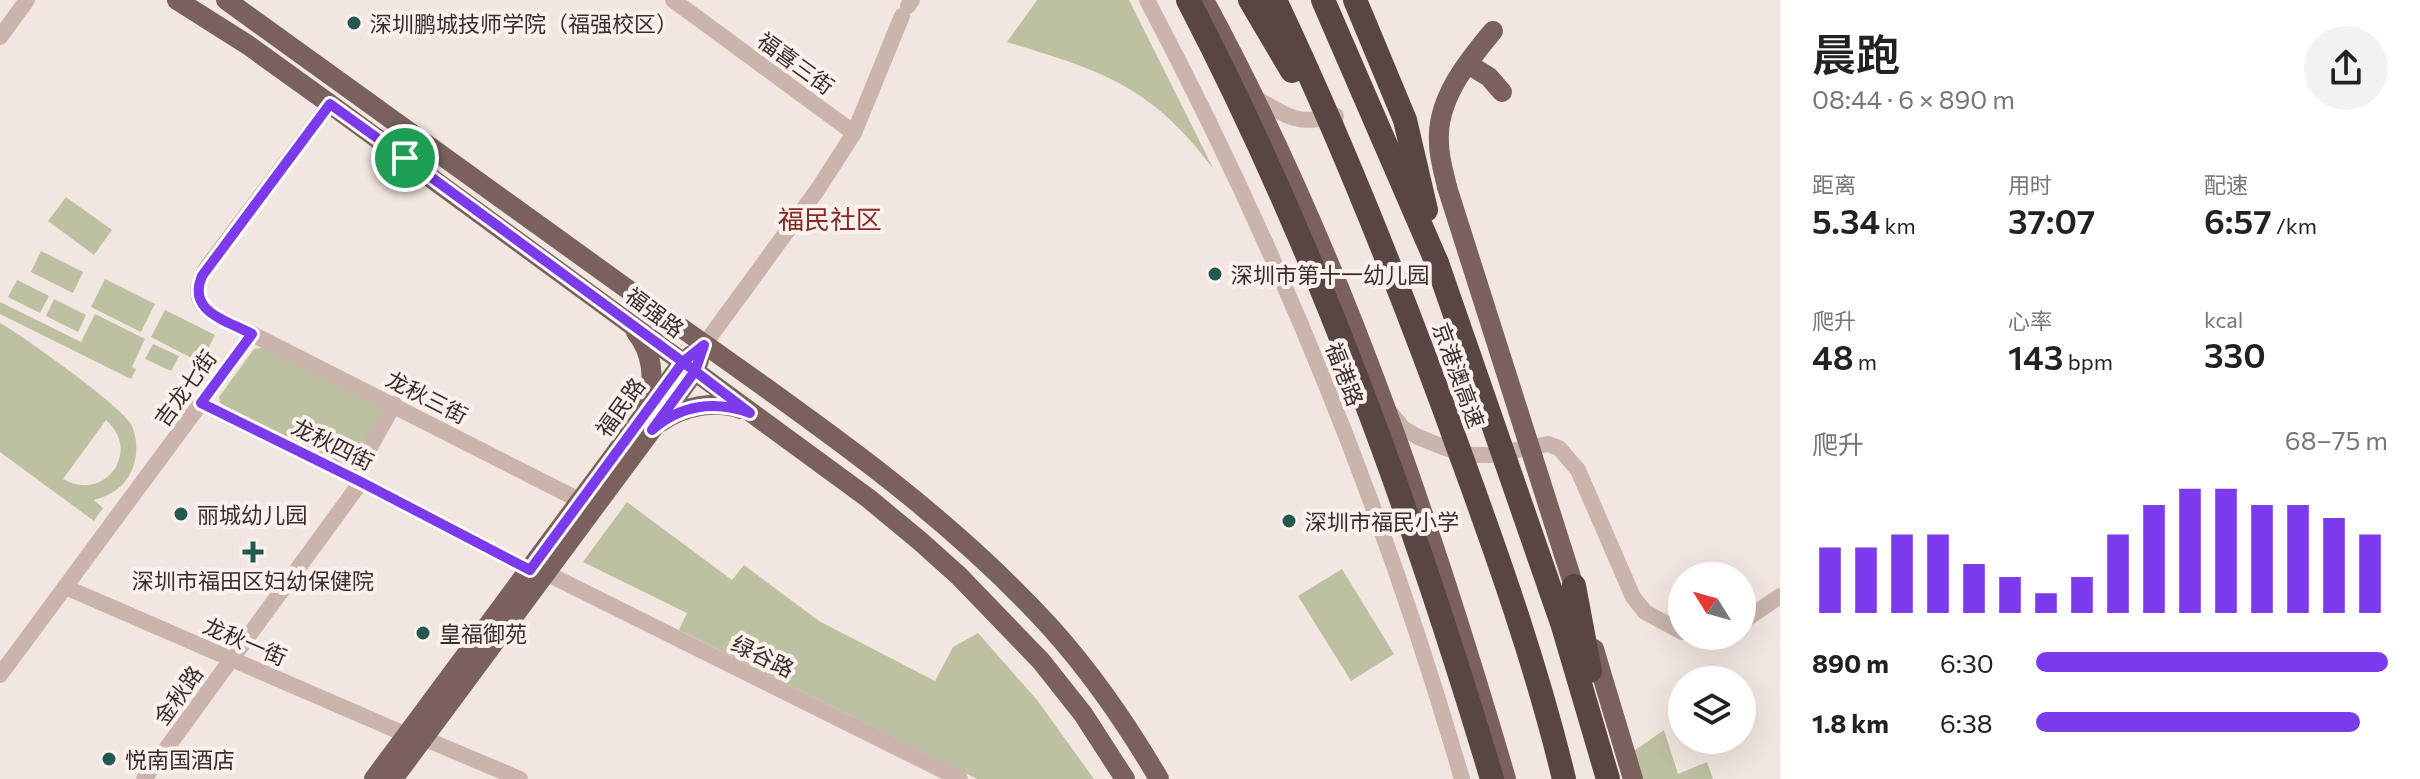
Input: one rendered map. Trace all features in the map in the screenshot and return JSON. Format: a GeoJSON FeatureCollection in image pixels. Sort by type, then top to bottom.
{"type":"FeatureCollection","features":[{"type":"Feature","properties":{"kind":"highway"},"geometry":{"type":"LineString","coordinates":[[1188,0],[1269,164],[1343,344],[1434,592],[1492,779]]}},
{"type":"Feature","properties":{"kind":"highway"},"geometry":{"type":"LineString","coordinates":[[1250,0],[1352,178]]}},
{"type":"Feature","properties":{"kind":"highway","name":"京港澳高速"},"geometry":{"type":"LineString","coordinates":[[1275,0],[1426,357],[1510,592],[1564,779]]}},
{"type":"Feature","properties":{"kind":"highway","name":"京港澳高速"},"geometry":{"type":"LineString","coordinates":[[1323,0],[1437,263],[1563,626],[1609,779]]}},
{"type":"Feature","properties":{"kind":"highway"},"geometry":{"type":"LineString","coordinates":[[1355,0],[1405,120],[1437,263]]}},
{"type":"Feature","properties":{"kind":"highway"},"geometry":{"type":"LineString","coordinates":[[1574,586],[1609,779]]}},
{"type":"Feature","properties":{"kind":"main road","name":"福强路"},"geometry":{"type":"LineString","coordinates":[[177,0],[248,45],[330,104],[868,498],[959,576],[1041,661],[1083,714],[1125,779]]}},
{"type":"Feature","properties":{"kind":"main road","name":"福强路"},"geometry":{"type":"LineString","coordinates":[[226,0],[916,502],[1004,579],[1054,631],[1086,669],[1140,746],[1159,779]]}},
{"type":"Feature","properties":{"kind":"main road"},"geometry":{"type":"LineString","coordinates":[[1204,0],[1292,179],[1384,403],[1450,593],[1506,779]]}},
{"type":"Feature","properties":{"kind":"main road"},"geometry":{"type":"LineString","coordinates":[[1493,31],[1447,98],[1439,127],[1441,158],[1447,187],[1633,779]]}},
{"type":"Feature","properties":{"kind":"main road"},"geometry":{"type":"LineString","coordinates":[[1468,64],[1489,77],[1502,92]]}},
{"type":"Feature","properties":{"kind":"main road"},"geometry":{"type":"LineString","coordinates":[[629,322],[648,353],[652,369],[647,423],[696,407],[734,407],[750,413]]}},
{"type":"Feature","properties":{"kind":"main road","name":"福民路"},"geometry":{"type":"LineString","coordinates":[[374,779],[415,737],[704,345]]}},
{"type":"Feature","properties":{"kind":"main road","name":"福民路"},"geometry":{"type":"LineString","coordinates":[[538,572],[581,501],[647,423]]}},
{"type":"Feature","properties":{"kind":"main road","name":"福民路"},"geometry":{"type":"LineString","coordinates":[[393,779],[415,737]]}},
{"type":"Feature","properties":{"kind":"street"},"geometry":{"type":"LineString","coordinates":[[0,37],[27,0]]}},
{"type":"Feature","properties":{"kind":"street","name":"福喜三街"},"geometry":{"type":"LineString","coordinates":[[673,0],[854,133]]}},
{"type":"Feature","properties":{"kind":"street","name":"福港路"},"geometry":{"type":"LineString","coordinates":[[1147,0],[1243,192],[1294,304],[1405,593],[1462,779]]}},
{"type":"Feature","properties":{"kind":"street"},"geometry":{"type":"LineString","coordinates":[[704,345],[818,189],[854,133],[907,7]]}},
{"type":"Feature","properties":{"kind":"street"},"geometry":{"type":"LineString","coordinates":[[1253,96],[1278,111],[1306,122],[1339,116]]}},
{"type":"Feature","properties":{"kind":"street"},"geometry":{"type":"LineString","coordinates":[[252,334],[204,307],[197,297],[198,285],[207,267],[330,104]]}},
{"type":"Feature","properties":{"kind":"street","name":"吉龙七街"},"geometry":{"type":"LineString","coordinates":[[0,675],[252,334]]}},
{"type":"Feature","properties":{"kind":"street","name":"龙秋三街"},"geometry":{"type":"LineString","coordinates":[[252,334],[581,501]]}},
{"type":"Feature","properties":{"kind":"street","name":"龙秋四街"},"geometry":{"type":"LineString","coordinates":[[201,403],[538,572]]}},
{"type":"Feature","properties":{"kind":"street"},"geometry":{"type":"LineString","coordinates":[[1384,403],[1403,428],[1448,449],[1472,455],[1491,455],[1548,444],[1559,448],[1578,470],[1633,597],[1645,612],[1668,624]]}},
{"type":"Feature","properties":{"kind":"street","name":"金秋路"},"geometry":{"type":"LineString","coordinates":[[144,779],[357,480],[394,404]]}},
{"type":"Feature","properties":{"kind":"street","name":"绿谷路"},"geometry":{"type":"LineString","coordinates":[[538,572],[960,779]]}},
{"type":"Feature","properties":{"kind":"street","name":"龙秋一街"},"geometry":{"type":"LineString","coordinates":[[65,587],[520,779]]}},
{"type":"Feature","properties":{"kind":"street"},"geometry":{"type":"LineString","coordinates":[[1756,612],[1780,596]]}},
{"type":"Feature","properties":{"kind":"green space"},"geometry":{"type":"Polygon","coordinates":[[[1037,0],[1129,0],[1213,168],[1168,117],[1145,99],[1097,73],[1007,42],[1037,0]]]}},
{"type":"Feature","properties":{"kind":"green space"},"geometry":{"type":"Polygon","coordinates":[[[66,197],[112,230],[94,255],[48,221],[66,197]]]}},
{"type":"Feature","properties":{"kind":"green space"},"geometry":{"type":"Polygon","coordinates":[[[41,251],[83,272],[73,293],[31,272],[41,251]]]}},
{"type":"Feature","properties":{"kind":"green space"},"geometry":{"type":"Polygon","coordinates":[[[105,279],[155,304],[141,332],[91,307],[105,279]]]}},
{"type":"Feature","properties":{"kind":"green space"},"geometry":{"type":"Polygon","coordinates":[[[17,280],[49,296],[40,313],[8,297],[17,280]]]}},
{"type":"Feature","properties":{"kind":"green space"},"geometry":{"type":"Polygon","coordinates":[[[54,299],[86,315],[78,332],[46,316],[54,299]]]}},
{"type":"Feature","properties":{"kind":"green space"},"geometry":{"type":"Polygon","coordinates":[[[0,302],[81,342],[95,314],[145,339],[132,367],[136,369],[131,379],[0,314],[0,302]]]}},
{"type":"Feature","properties":{"kind":"green space"},"geometry":{"type":"Polygon","coordinates":[[[165,310],[215,335],[201,363],[151,337],[165,310]]]}},
{"type":"Feature","properties":{"kind":"green space"},"geometry":{"type":"Polygon","coordinates":[[[0,323],[109,402],[131,424],[136,448],[135,460],[125,482],[111,493],[94,500],[103,508],[94,521],[0,452],[0,323]],[[106,420],[63,479],[78,485],[105,479],[119,459],[120,446],[116,432],[106,420]]]}},
{"type":"Feature","properties":{"kind":"green space"},"geometry":{"type":"Polygon","coordinates":[[[153,344],[179,356],[171,371],[145,359],[153,344]]]}},
{"type":"Feature","properties":{"kind":"green space"},"geometry":{"type":"Polygon","coordinates":[[[267,347],[380,403],[384,415],[357,464],[345,468],[221,408],[219,397],[254,349],[267,347]]]}},
{"type":"Feature","properties":{"kind":"green space"},"geometry":{"type":"Polygon","coordinates":[[[627,502],[732,580],[744,565],[819,621],[935,681],[953,647],[978,633],[1037,700],[1094,779],[977,779],[679,630],[687,613],[583,562],[627,502]]]}},
{"type":"Feature","properties":{"kind":"green space"},"geometry":{"type":"Polygon","coordinates":[[[1342,569],[1394,654],[1351,681],[1298,596],[1342,569]]]}},
{"type":"Feature","properties":{"kind":"green space"},"geometry":{"type":"Polygon","coordinates":[[[1664,730],[1668,754],[1672,754],[1678,774],[1707,762],[1713,779],[1639,779],[1634,751],[1664,730]]]}},
{"type":"Feature","properties":{"kind":"place","name":"深圳鹏城技师学院（福强校区）"},"geometry":{"type":"Point","coordinates":[354,23]}},
{"type":"Feature","properties":{"kind":"place","name":"深圳市第十一幼儿园"},"geometry":{"type":"Point","coordinates":[1215,274]}},
{"type":"Feature","properties":{"kind":"place","name":"丽城幼儿园"},"geometry":{"type":"Point","coordinates":[181,514]}},
{"type":"Feature","properties":{"kind":"place","name":"深圳市福民小学"},"geometry":{"type":"Point","coordinates":[1289,521]}},
{"type":"Feature","properties":{"kind":"place","name":"深圳市福田区妇幼保健院"},"geometry":{"type":"Point","coordinates":[253,552]}},
{"type":"Feature","properties":{"kind":"place","name":"皇福御苑"},"geometry":{"type":"Point","coordinates":[423,633]}},
{"type":"Feature","properties":{"kind":"place","name":"悦南国酒店"},"geometry":{"type":"Point","coordinates":[109,759]}},
{"type":"Feature","properties":{"kind":"district","name":"福民社区"},"geometry":{"type":"Point","coordinates":[830,218]}},
{"type":"Feature","properties":{"kind":"route"},"geometry":{"type":"LineString","coordinates":[[405,158],[330,104],[207,267],[198,285],[200,303],[252,334],[201,403],[530,570],[683,362],[695,371],[750,413],[734,407],[696,407],[669,416],[652,430],[695,371],[704,345],[683,362],[405,158]]}}]}
